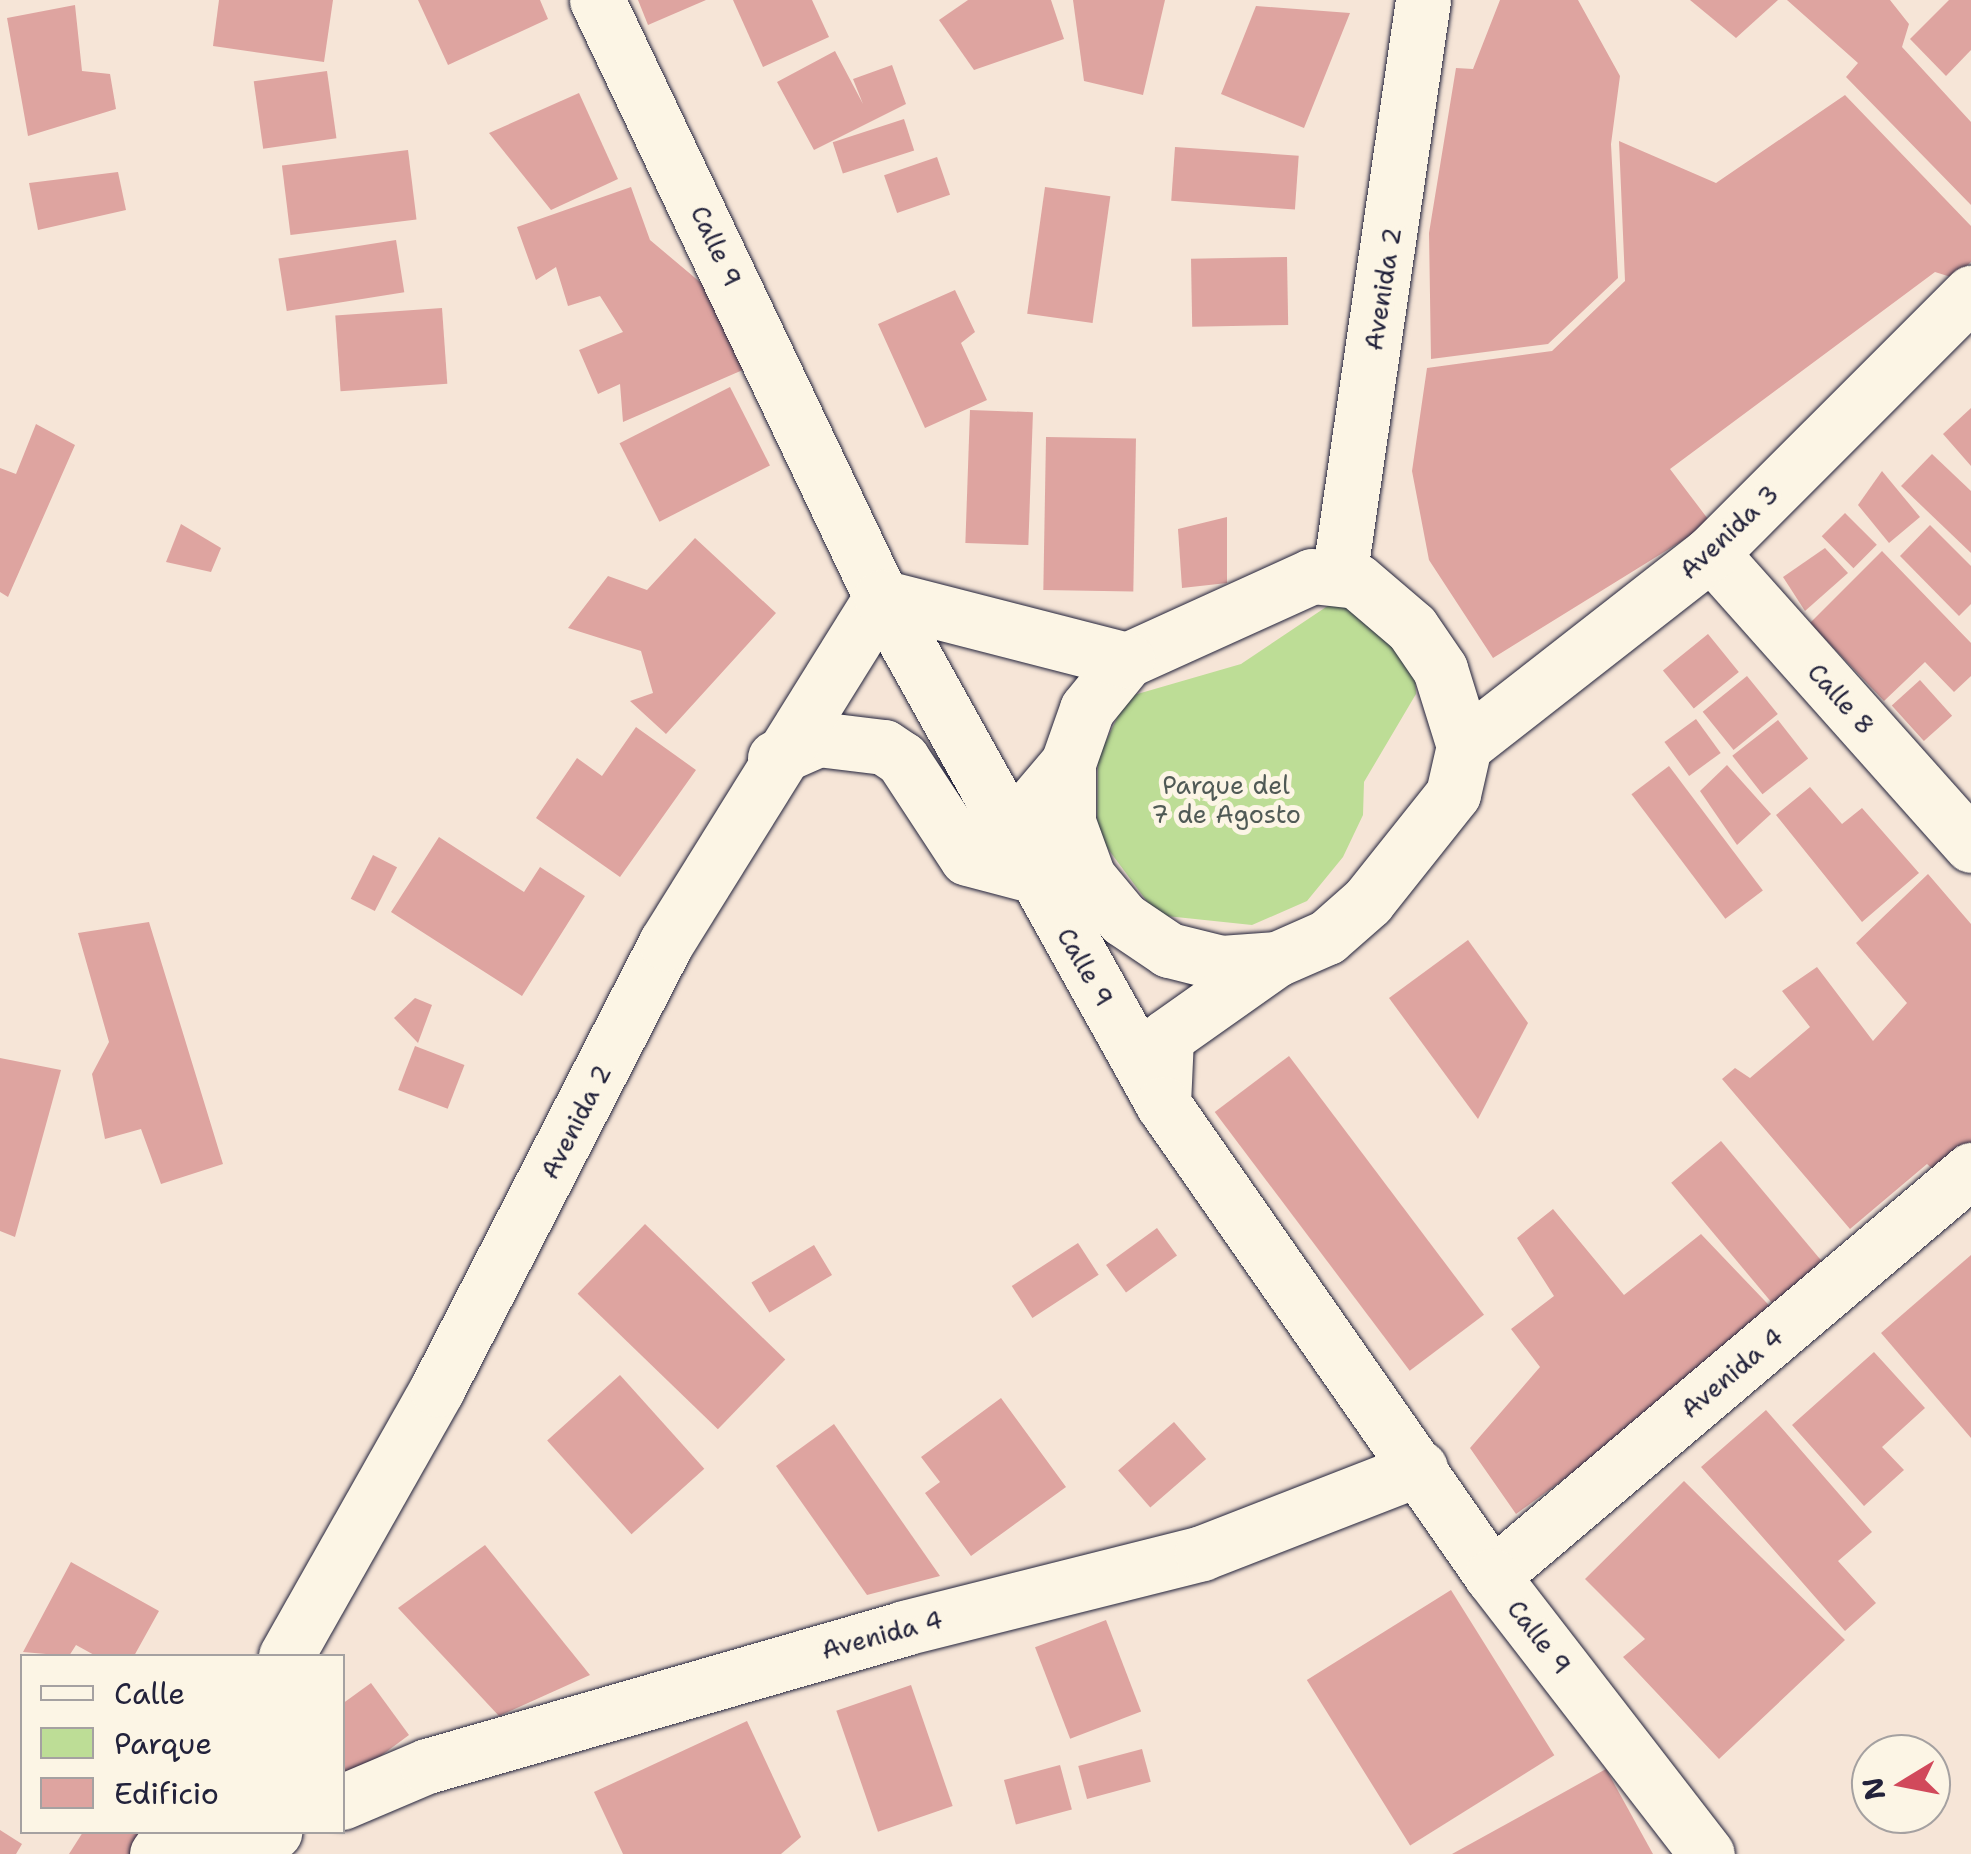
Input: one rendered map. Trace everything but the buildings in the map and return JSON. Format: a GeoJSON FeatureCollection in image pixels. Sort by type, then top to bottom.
{"type":"FeatureCollection","features":[{"type":"Feature","properties":{"kind":"street","name":"Calle 9"},"geometry":{"type":"LineString","coordinates":[[597,0],[881,597],[1030,872],[1163,1104],[1492,1576],[1706,1854]]}},
{"type":"Feature","properties":{"kind":"street","name":"Avenida 2"},"geometry":{"type":"LineString","coordinates":[[1338,578],[1423,0]]}},
{"type":"Feature","properties":{"kind":"street","name":"Avenida 3"},"geometry":{"type":"LineString","coordinates":[[1464,746],[1711,553],[1971,293]]}},
{"type":"Feature","properties":{"kind":"street","name":"Calle 8"},"geometry":{"type":"LineString","coordinates":[[1711,553],[1971,845]]}},
{"type":"Feature","properties":{"kind":"street"},"geometry":{"type":"LineString","coordinates":[[1163,1104],[1166,1037],[1277,959],[1327,937],[1368,900],[1452,794],[1464,746],[1440,669],[1412,628],[1356,581],[1312,576],[1127,660],[1087,709],[1068,764],[1068,822],[1099,890],[1122,920],[1169,950],[1222,963],[1277,959]]}},
{"type":"Feature","properties":{"kind":"street"},"geometry":{"type":"LineString","coordinates":[[881,597],[1127,660]]}},
{"type":"Feature","properties":{"kind":"street","name":"Avenida 2"},"geometry":{"type":"LineString","coordinates":[[287,1654],[446,1372],[666,943],[775,758],[881,597]]}},
{"type":"Feature","properties":{"kind":"street"},"geometry":{"type":"LineString","coordinates":[[775,758],[818,739],[884,747],[902,759],[967,858],[1099,890]]}},
{"type":"Feature","properties":{"kind":"street"},"geometry":{"type":"LineString","coordinates":[[1030,872],[1023,834],[1046,784],[1068,764]]}},
{"type":"Feature","properties":{"kind":"street","name":"Avenida 4"},"geometry":{"type":"LineString","coordinates":[[1492,1576],[1971,1170]]}},
{"type":"Feature","properties":{"kind":"street","name":"Avenida 4"},"geometry":{"type":"LineString","coordinates":[[345,1801],[427,1766],[904,1628],[1202,1553],[1420,1468]]}},
{"type":"Feature","properties":{"kind":"street"},"geometry":{"type":"LineString","coordinates":[[156,1854],[171,1834]]}},
{"type":"Feature","properties":{"kind":"street"},"geometry":{"type":"LineString","coordinates":[[210,1854],[268,1834]]}},
{"type":"Feature","properties":{"kind":"green space","name":"Parque del 7 de Agosto"},"geometry":{"type":"Polygon","coordinates":[[[1347,593],[1415,673],[1416,694],[1364,782],[1363,815],[1343,857],[1307,901],[1252,925],[1157,915],[1097,834],[1098,758],[1127,697],[1241,664],[1347,593]]]}}]}
